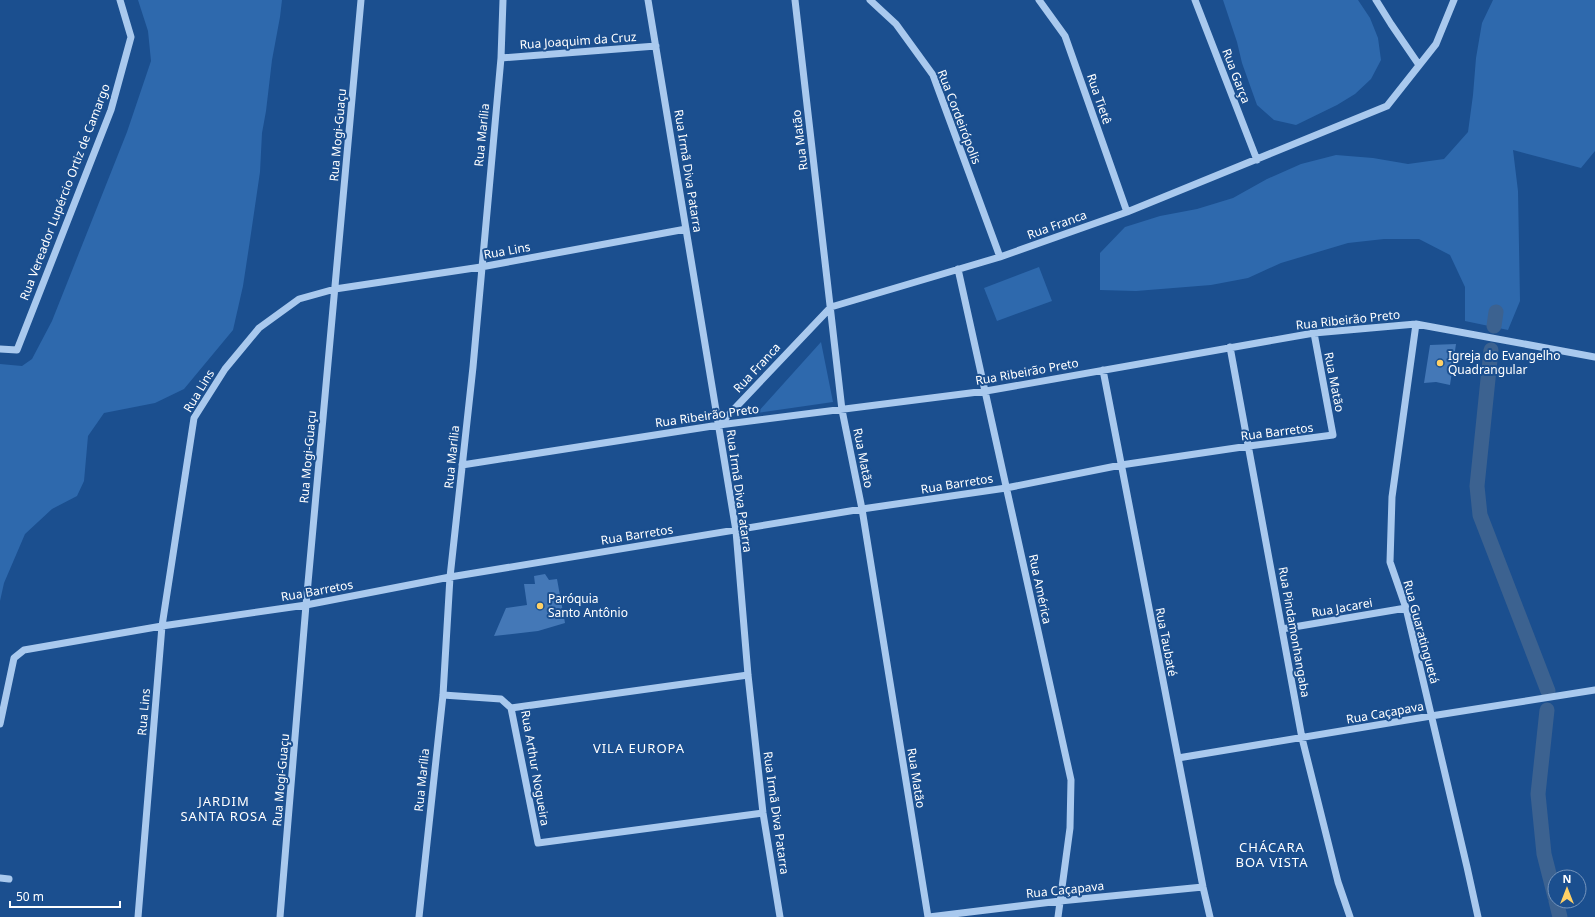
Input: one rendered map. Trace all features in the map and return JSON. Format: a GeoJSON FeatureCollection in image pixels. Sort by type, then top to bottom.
{"type":"FeatureCollection","features":[{"type":"Feature","properties":{"kind":"street","name":"Rua Vereador Lupércio Ortiz de Camargo"},"geometry":{"type":"LineString","coordinates":[[0,349],[17,350],[111,110],[131,37],[120,0]]}},
{"type":"Feature","properties":{"kind":"street","name":"Rua Mogi-Guaçu"},"geometry":{"type":"LineString","coordinates":[[280,917],[306,605],[361,0]]}},
{"type":"Feature","properties":{"kind":"street","name":"Rua Marília"},"geometry":{"type":"LineString","coordinates":[[419,917],[443,695],[450,577],[472,367],[501,58],[503,0]]}},
{"type":"Feature","properties":{"kind":"street","name":"Rua Irmã Diva Patarra"},"geometry":{"type":"LineString","coordinates":[[648,0],[736,531],[748,675],[763,813],[780,917]]}},
{"type":"Feature","properties":{"kind":"street","name":"Rua Matão"},"geometry":{"type":"LineString","coordinates":[[795,0],[842,410],[862,510],[928,917]]}},
{"type":"Feature","properties":{"kind":"street","name":"Rua Cordeirópolis"},"geometry":{"type":"LineString","coordinates":[[870,0],[896,24],[933,75],[1000,257]]}},
{"type":"Feature","properties":{"kind":"street","name":"Rua Tietê"},"geometry":{"type":"LineString","coordinates":[[1039,0],[1065,36],[1127,212]]}},
{"type":"Feature","properties":{"kind":"street","name":"Rua Garça"},"geometry":{"type":"LineString","coordinates":[[1195,0],[1257,160]]}},
{"type":"Feature","properties":{"kind":"street"},"geometry":{"type":"LineString","coordinates":[[1376,0],[1419,65]]}},
{"type":"Feature","properties":{"kind":"street","name":"Rua Franca"},"geometry":{"type":"LineString","coordinates":[[719,425],[831,307],[1000,257],[1127,212],[1387,106],[1436,44],[1454,0]]}},
{"type":"Feature","properties":{"kind":"street","name":"Rua Joaquim da Cruz"},"geometry":{"type":"LineString","coordinates":[[501,58],[656,46]]}},
{"type":"Feature","properties":{"kind":"street","name":"Rua Lins"},"geometry":{"type":"LineString","coordinates":[[138,917],[162,626],[194,418],[225,369],[259,328],[299,299],[335,289],[481,267],[686,229]]}},
{"type":"Feature","properties":{"kind":"street","name":"Rua América"},"geometry":{"type":"LineString","coordinates":[[958,269],[1071,780],[1070,828],[1058,917]]}},
{"type":"Feature","properties":{"kind":"street","name":"Rua Ribeirão Preto"},"geometry":{"type":"LineString","coordinates":[[462,465],[719,425],[986,391],[1314,333],[1416,324],[1595,357]]}},
{"type":"Feature","properties":{"kind":"street","name":"Rua Guaratinguetá"},"geometry":{"type":"LineString","coordinates":[[1416,324],[1392,497],[1390,562],[1406,608],[1478,917]]}},
{"type":"Feature","properties":{"kind":"street","name":"Rua Matão"},"geometry":{"type":"LineString","coordinates":[[1314,333],[1333,435]]}},
{"type":"Feature","properties":{"kind":"street","name":"Rua Pindamonhangaba"},"geometry":{"type":"LineString","coordinates":[[1230,347],[1302,738],[1338,882],[1350,917]]}},
{"type":"Feature","properties":{"kind":"street","name":"Rua Taubaté"},"geometry":{"type":"LineString","coordinates":[[1103,370],[1210,917]]}},
{"type":"Feature","properties":{"kind":"street","name":"Rua Barretos"},"geometry":{"type":"LineString","coordinates":[[0,724],[14,658],[24,650],[162,626],[306,605],[450,577],[1006,488],[1121,466],[1249,446],[1333,435]]}},
{"type":"Feature","properties":{"kind":"street","name":"Rua Jacarei"},"geometry":{"type":"LineString","coordinates":[[1282,629],[1406,608]]}},
{"type":"Feature","properties":{"kind":"street","name":"Rua Arthur Nogueira"},"geometry":{"type":"LineString","coordinates":[[748,675],[511,708],[538,842],[763,813]]}},
{"type":"Feature","properties":{"kind":"street","name":"Rua Caçapava"},"geometry":{"type":"LineString","coordinates":[[1178,758],[1595,690]]}},
{"type":"Feature","properties":{"kind":"street"},"geometry":{"type":"LineString","coordinates":[[443,695],[501,699],[511,708]]}},
{"type":"Feature","properties":{"kind":"street"},"geometry":{"type":"LineString","coordinates":[[0,878],[9,879]]}},
{"type":"Feature","properties":{"kind":"street","name":"Rua Caçapava"},"geometry":{"type":"LineString","coordinates":[[928,917],[1060,901],[1203,887]]}},
{"type":"Feature","properties":{"kind":"shaded area"},"geometry":{"type":"Polygon","coordinates":[[[138,0],[282,0],[262,133],[260,172],[250,240],[243,286],[233,330],[184,389],[155,403],[104,413],[88,436],[84,481],[77,496],[52,509],[25,534],[4,583],[0,601],[0,364],[22,366],[32,359],[52,321],[127,132],[151,61],[148,31],[138,0]]]}},
{"type":"Feature","properties":{"kind":"shaded area"},"geometry":{"type":"Polygon","coordinates":[[[1223,0],[1358,0],[1370,18],[1378,38],[1381,60],[1371,79],[1355,94],[1337,105],[1296,125],[1274,120],[1257,105],[1242,63],[1237,42],[1223,0]]]}},
{"type":"Feature","properties":{"kind":"shaded area"},"geometry":{"type":"Polygon","coordinates":[[[1493,0],[1595,0],[1595,151],[1581,168],[1513,150],[1518,191],[1520,301],[1508,330],[1465,321],[1465,287],[1450,255],[1419,239],[1384,239],[1348,243],[1281,263],[1248,278],[1211,285],[1136,291],[1100,290],[1100,253],[1125,227],[1160,216],[1197,209],[1233,198],[1267,179],[1301,164],[1336,155],[1373,158],[1408,164],[1444,159],[1468,132],[1476,58],[1482,23],[1493,0]]]}},
{"type":"Feature","properties":{"kind":"shaded area"},"geometry":{"type":"Polygon","coordinates":[[[1039,267],[1052,301],[997,321],[984,288],[1039,267]]]}},
{"type":"Feature","properties":{"kind":"shaded area"},"geometry":{"type":"Polygon","coordinates":[[[821,342],[833,402],[757,413],[821,342]]]}},
{"type":"Feature","properties":{"kind":"building","name":"Igreja do Evangelho Quadrangular"},"geometry":{"type":"Polygon","coordinates":[[[1456,344],[1450,385],[1436,382],[1424,383],[1430,345],[1456,344]]]}},
{"type":"Feature","properties":{"kind":"building","name":"Paróquia Santo Antônio"},"geometry":{"type":"Polygon","coordinates":[[[545,574],[549,580],[557,579],[565,623],[538,631],[494,636],[506,608],[527,605],[524,584],[535,584],[534,576],[545,574]]]}},
{"type":"Feature","properties":{"kind":"waterway"},"geometry":{"type":"LineString","coordinates":[[1494,326],[1496,312]]}},
{"type":"Feature","properties":{"kind":"waterway"},"geometry":{"type":"LineString","coordinates":[[1491,350],[1477,486],[1480,515],[1548,691]]}},
{"type":"Feature","properties":{"kind":"waterway"},"geometry":{"type":"LineString","coordinates":[[1547,710],[1538,794],[1544,854],[1548,869]]}},
{"type":"Feature","properties":{"kind":"waterway"},"geometry":{"type":"LineString","coordinates":[[1558,909],[1560,917]]}},
{"type":"Feature","properties":{"kind":"place","name":"Igreja do Evangelho Quadrangular"},"geometry":{"type":"Point","coordinates":[1440,363]}},
{"type":"Feature","properties":{"kind":"place","name":"Paróquia Santo Antônio"},"geometry":{"type":"Point","coordinates":[540,606]}},
{"type":"Feature","properties":{"kind":"district","name":"VILA EUROPA"},"geometry":{"type":"Point","coordinates":[639,748]}},
{"type":"Feature","properties":{"kind":"district","name":"JARDIM SANTA ROSA"},"geometry":{"type":"Point","coordinates":[224,808]}},
{"type":"Feature","properties":{"kind":"district","name":"CHÁCARA BOA VISTA"},"geometry":{"type":"Point","coordinates":[1272,854]}}]}
